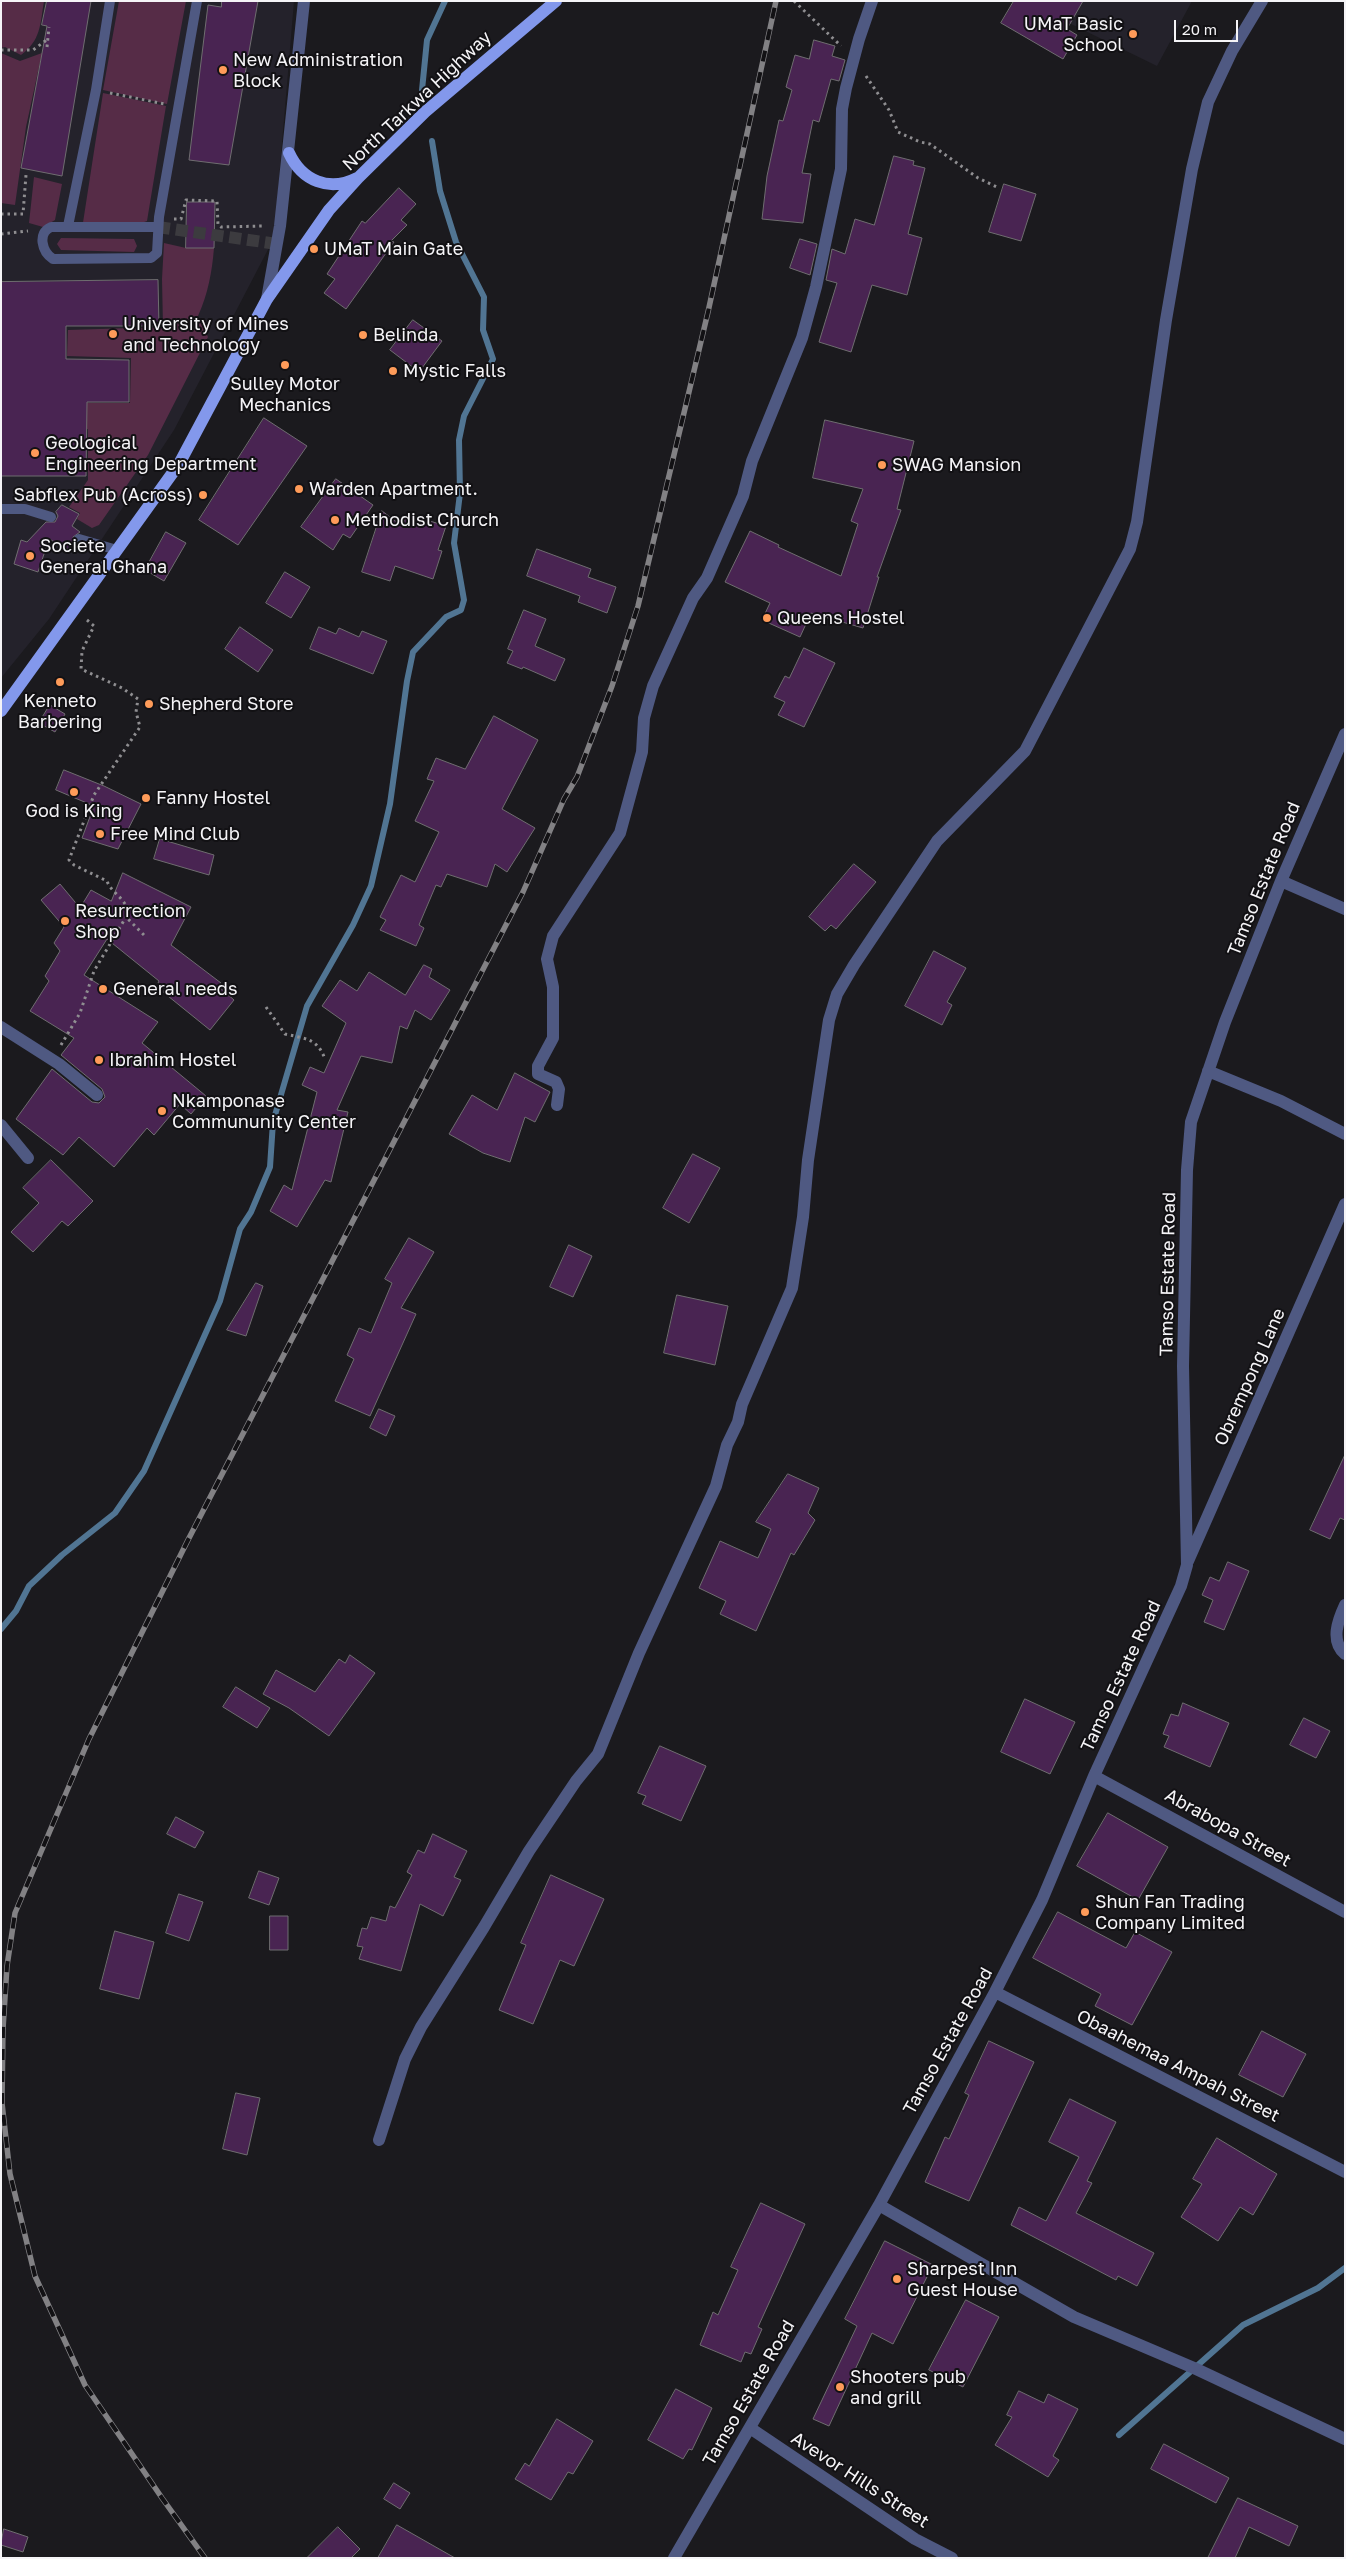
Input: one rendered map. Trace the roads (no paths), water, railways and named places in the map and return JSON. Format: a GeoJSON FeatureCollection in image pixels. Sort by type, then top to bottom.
{"type":"FeatureCollection","features":[{"type":"Feature","properties":{"kind":"main road","name":"North Tarkwa Highway"},"geometry":{"type":"LineString","coordinates":[[1,711],[178,464],[267,299],[329,210],[358,178],[425,112],[556,1]]}},
{"type":"Feature","properties":{"kind":"main road"},"geometry":{"type":"LineString","coordinates":[[289,153],[300,171],[318,182],[338,185],[358,178]]}},
{"type":"Feature","properties":{"kind":"street"},"geometry":{"type":"LineString","coordinates":[[267,299],[280,226],[304,1]]}},
{"type":"Feature","properties":{"kind":"street"},"geometry":{"type":"LineString","coordinates":[[557,1105],[559,1089],[556,1082],[538,1074],[538,1066],[553,1038],[553,987],[548,959],[553,936],[620,833],[642,752],[644,718],[653,686],[693,598],[707,578],[743,496],[752,461],[802,338],[816,287],[841,168],[842,109],[846,88],[859,39],[872,1]]}},
{"type":"Feature","properties":{"kind":"street"},"geometry":{"type":"LineString","coordinates":[[379,2140],[405,2059],[421,2027],[529,1851],[576,1781],[598,1754],[639,1653],[716,1486],[727,1445],[738,1422],[742,1404],[792,1288],[804,1217],[808,1160],[829,1020],[837,994],[937,841],[1026,751],[1130,549],[1137,522],[1166,320],[1194,159],[1208,102],[1232,51],[1262,1]]}},
{"type":"Feature","properties":{"kind":"street","name":"Tamso Estate Road"},"geometry":{"type":"LineString","coordinates":[[674,2558],[879,2204],[995,1992],[1042,1900],[1094,1776],[1175,1602],[1186,1565],[1183,1366],[1187,1170],[1191,1122],[1208,1071],[1281,881],[1345,734]]}},
{"type":"Feature","properties":{"kind":"street"},"geometry":{"type":"LineString","coordinates":[[1281,881],[1345,909]]}},
{"type":"Feature","properties":{"kind":"street"},"geometry":{"type":"LineString","coordinates":[[1,1026],[52,1059],[97,1095]]}},
{"type":"Feature","properties":{"kind":"street"},"geometry":{"type":"LineString","coordinates":[[1208,1071],[1281,1101],[1345,1134]]}},
{"type":"Feature","properties":{"kind":"street"},"geometry":{"type":"LineString","coordinates":[[1,1126],[10,1134],[28,1158]]}},
{"type":"Feature","properties":{"kind":"street","name":"Obrempong Lane"},"geometry":{"type":"LineString","coordinates":[[1186,1565],[1345,1204]]}},
{"type":"Feature","properties":{"kind":"street"},"geometry":{"type":"LineString","coordinates":[[1345,1605],[1336,1630],[1337,1642],[1345,1654]]}},
{"type":"Feature","properties":{"kind":"street","name":"Abrabopa Street"},"geometry":{"type":"LineString","coordinates":[[1094,1776],[1345,1912]]}},
{"type":"Feature","properties":{"kind":"street","name":"Obaahemaa Ampah Street"},"geometry":{"type":"LineString","coordinates":[[995,1992],[1345,2172]]}},
{"type":"Feature","properties":{"kind":"street"},"geometry":{"type":"LineString","coordinates":[[879,2204],[1074,2317],[1194,2368],[1345,2440]]}},
{"type":"Feature","properties":{"kind":"street","name":"Avevor Hills Street"},"geometry":{"type":"LineString","coordinates":[[750,2428],[915,2539],[952,2558]]}},
{"type":"Feature","properties":{"kind":"lane"},"geometry":{"type":"LineString","coordinates":[[68,226],[96,90],[110,1]]}},
{"type":"Feature","properties":{"kind":"lane"},"geometry":{"type":"LineString","coordinates":[[158,222],[68,226],[47,229],[44,235],[43,249],[53,259],[150,258],[157,253],[158,222],[197,1]]}},
{"type":"Feature","properties":{"kind":"lane"},"geometry":{"type":"LineString","coordinates":[[1,509],[25,509],[51,517]]}},
{"type":"Feature","properties":{"kind":"lane"},"geometry":{"type":"LineString","coordinates":[[79,539],[117,550]]}},
{"type":"Feature","properties":{"kind":"waterway"},"geometry":{"type":"LineString","coordinates":[[422,90],[427,40],[445,1]]}},
{"type":"Feature","properties":{"kind":"waterway"},"geometry":{"type":"LineString","coordinates":[[1,1629],[16,1611],[29,1586],[62,1555],[115,1513],[144,1471],[220,1301],[240,1229],[251,1212],[270,1167],[273,1122],[307,1006],[353,925],[371,886],[390,804],[407,681],[413,652],[446,617],[461,610],[464,600],[454,543],[460,493],[459,440],[464,416],[493,359],[483,330],[484,297],[456,242],[440,191],[432,141]]}},
{"type":"Feature","properties":{"kind":"waterway"},"geometry":{"type":"LineString","coordinates":[[1119,2435],[1243,2325],[1318,2288],[1345,2268]]}},
{"type":"Feature","properties":{"kind":"tunnel"},"geometry":{"type":"LineString","coordinates":[[158,227],[277,244]]}},
{"type":"Feature","properties":{"kind":"railway"},"geometry":{"type":"LineString","coordinates":[[205,2558],[85,2385],[35,2276],[10,2174],[2,2103],[3,2029],[7,1966],[15,1913],[89,1739],[188,1540],[523,892],[564,799],[577,777],[612,686],[638,606],[708,312],[776,1]]}},
{"type":"Feature","properties":{"kind":"place","name":"UMaT Basic School"},"geometry":{"type":"Point","coordinates":[1133,34]}},
{"type":"Feature","properties":{"kind":"place","name":"New Administration Block"},"geometry":{"type":"Point","coordinates":[223,70]}},
{"type":"Feature","properties":{"kind":"place","name":"UMaT Main Gate"},"geometry":{"type":"Point","coordinates":[314,249]}},
{"type":"Feature","properties":{"kind":"place","name":"University of Mines and Technology"},"geometry":{"type":"Point","coordinates":[113,334]}},
{"type":"Feature","properties":{"kind":"place","name":"Belinda"},"geometry":{"type":"Point","coordinates":[363,335]}},
{"type":"Feature","properties":{"kind":"place","name":"Sulley Motor Mechanics"},"geometry":{"type":"Point","coordinates":[285,365]}},
{"type":"Feature","properties":{"kind":"place","name":"Mystic Falls"},"geometry":{"type":"Point","coordinates":[393,371]}},
{"type":"Feature","properties":{"kind":"place","name":"Geological Engineering Department"},"geometry":{"type":"Point","coordinates":[35,453]}},
{"type":"Feature","properties":{"kind":"place","name":"SWAG Mansion"},"geometry":{"type":"Point","coordinates":[882,465]}},
{"type":"Feature","properties":{"kind":"place","name":"Warden Apartment."},"geometry":{"type":"Point","coordinates":[299,489]}},
{"type":"Feature","properties":{"kind":"place","name":"Sabflex Pub (Across)"},"geometry":{"type":"Point","coordinates":[203,495]}},
{"type":"Feature","properties":{"kind":"place","name":"Methodist Church"},"geometry":{"type":"Point","coordinates":[335,520]}},
{"type":"Feature","properties":{"kind":"place","name":"Societe General Ghana"},"geometry":{"type":"Point","coordinates":[30,556]}},
{"type":"Feature","properties":{"kind":"place","name":"Queens Hostel"},"geometry":{"type":"Point","coordinates":[767,618]}},
{"type":"Feature","properties":{"kind":"place","name":"Kenneto Barbering"},"geometry":{"type":"Point","coordinates":[60,682]}},
{"type":"Feature","properties":{"kind":"place","name":"Shepherd Store"},"geometry":{"type":"Point","coordinates":[149,704]}},
{"type":"Feature","properties":{"kind":"place","name":"God is King"},"geometry":{"type":"Point","coordinates":[74,792]}},
{"type":"Feature","properties":{"kind":"place","name":"Fanny Hostel"},"geometry":{"type":"Point","coordinates":[146,798]}},
{"type":"Feature","properties":{"kind":"place","name":"Free Mind Club"},"geometry":{"type":"Point","coordinates":[100,834]}},
{"type":"Feature","properties":{"kind":"place","name":"Resurrection Shop"},"geometry":{"type":"Point","coordinates":[65,921]}},
{"type":"Feature","properties":{"kind":"place","name":"General needs"},"geometry":{"type":"Point","coordinates":[103,989]}},
{"type":"Feature","properties":{"kind":"place","name":"Ibrahim Hostel"},"geometry":{"type":"Point","coordinates":[99,1060]}},
{"type":"Feature","properties":{"kind":"place","name":"Nkamponase Commununity Center"},"geometry":{"type":"Point","coordinates":[162,1111]}},
{"type":"Feature","properties":{"kind":"place","name":"Shun Fan Trading Company Limited"},"geometry":{"type":"Point","coordinates":[1085,1912]}},
{"type":"Feature","properties":{"kind":"place","name":"Sharpest Inn Guest House"},"geometry":{"type":"Point","coordinates":[897,2279]}},
{"type":"Feature","properties":{"kind":"place","name":"Shooters pub and grill"},"geometry":{"type":"Point","coordinates":[840,2387]}}]}
